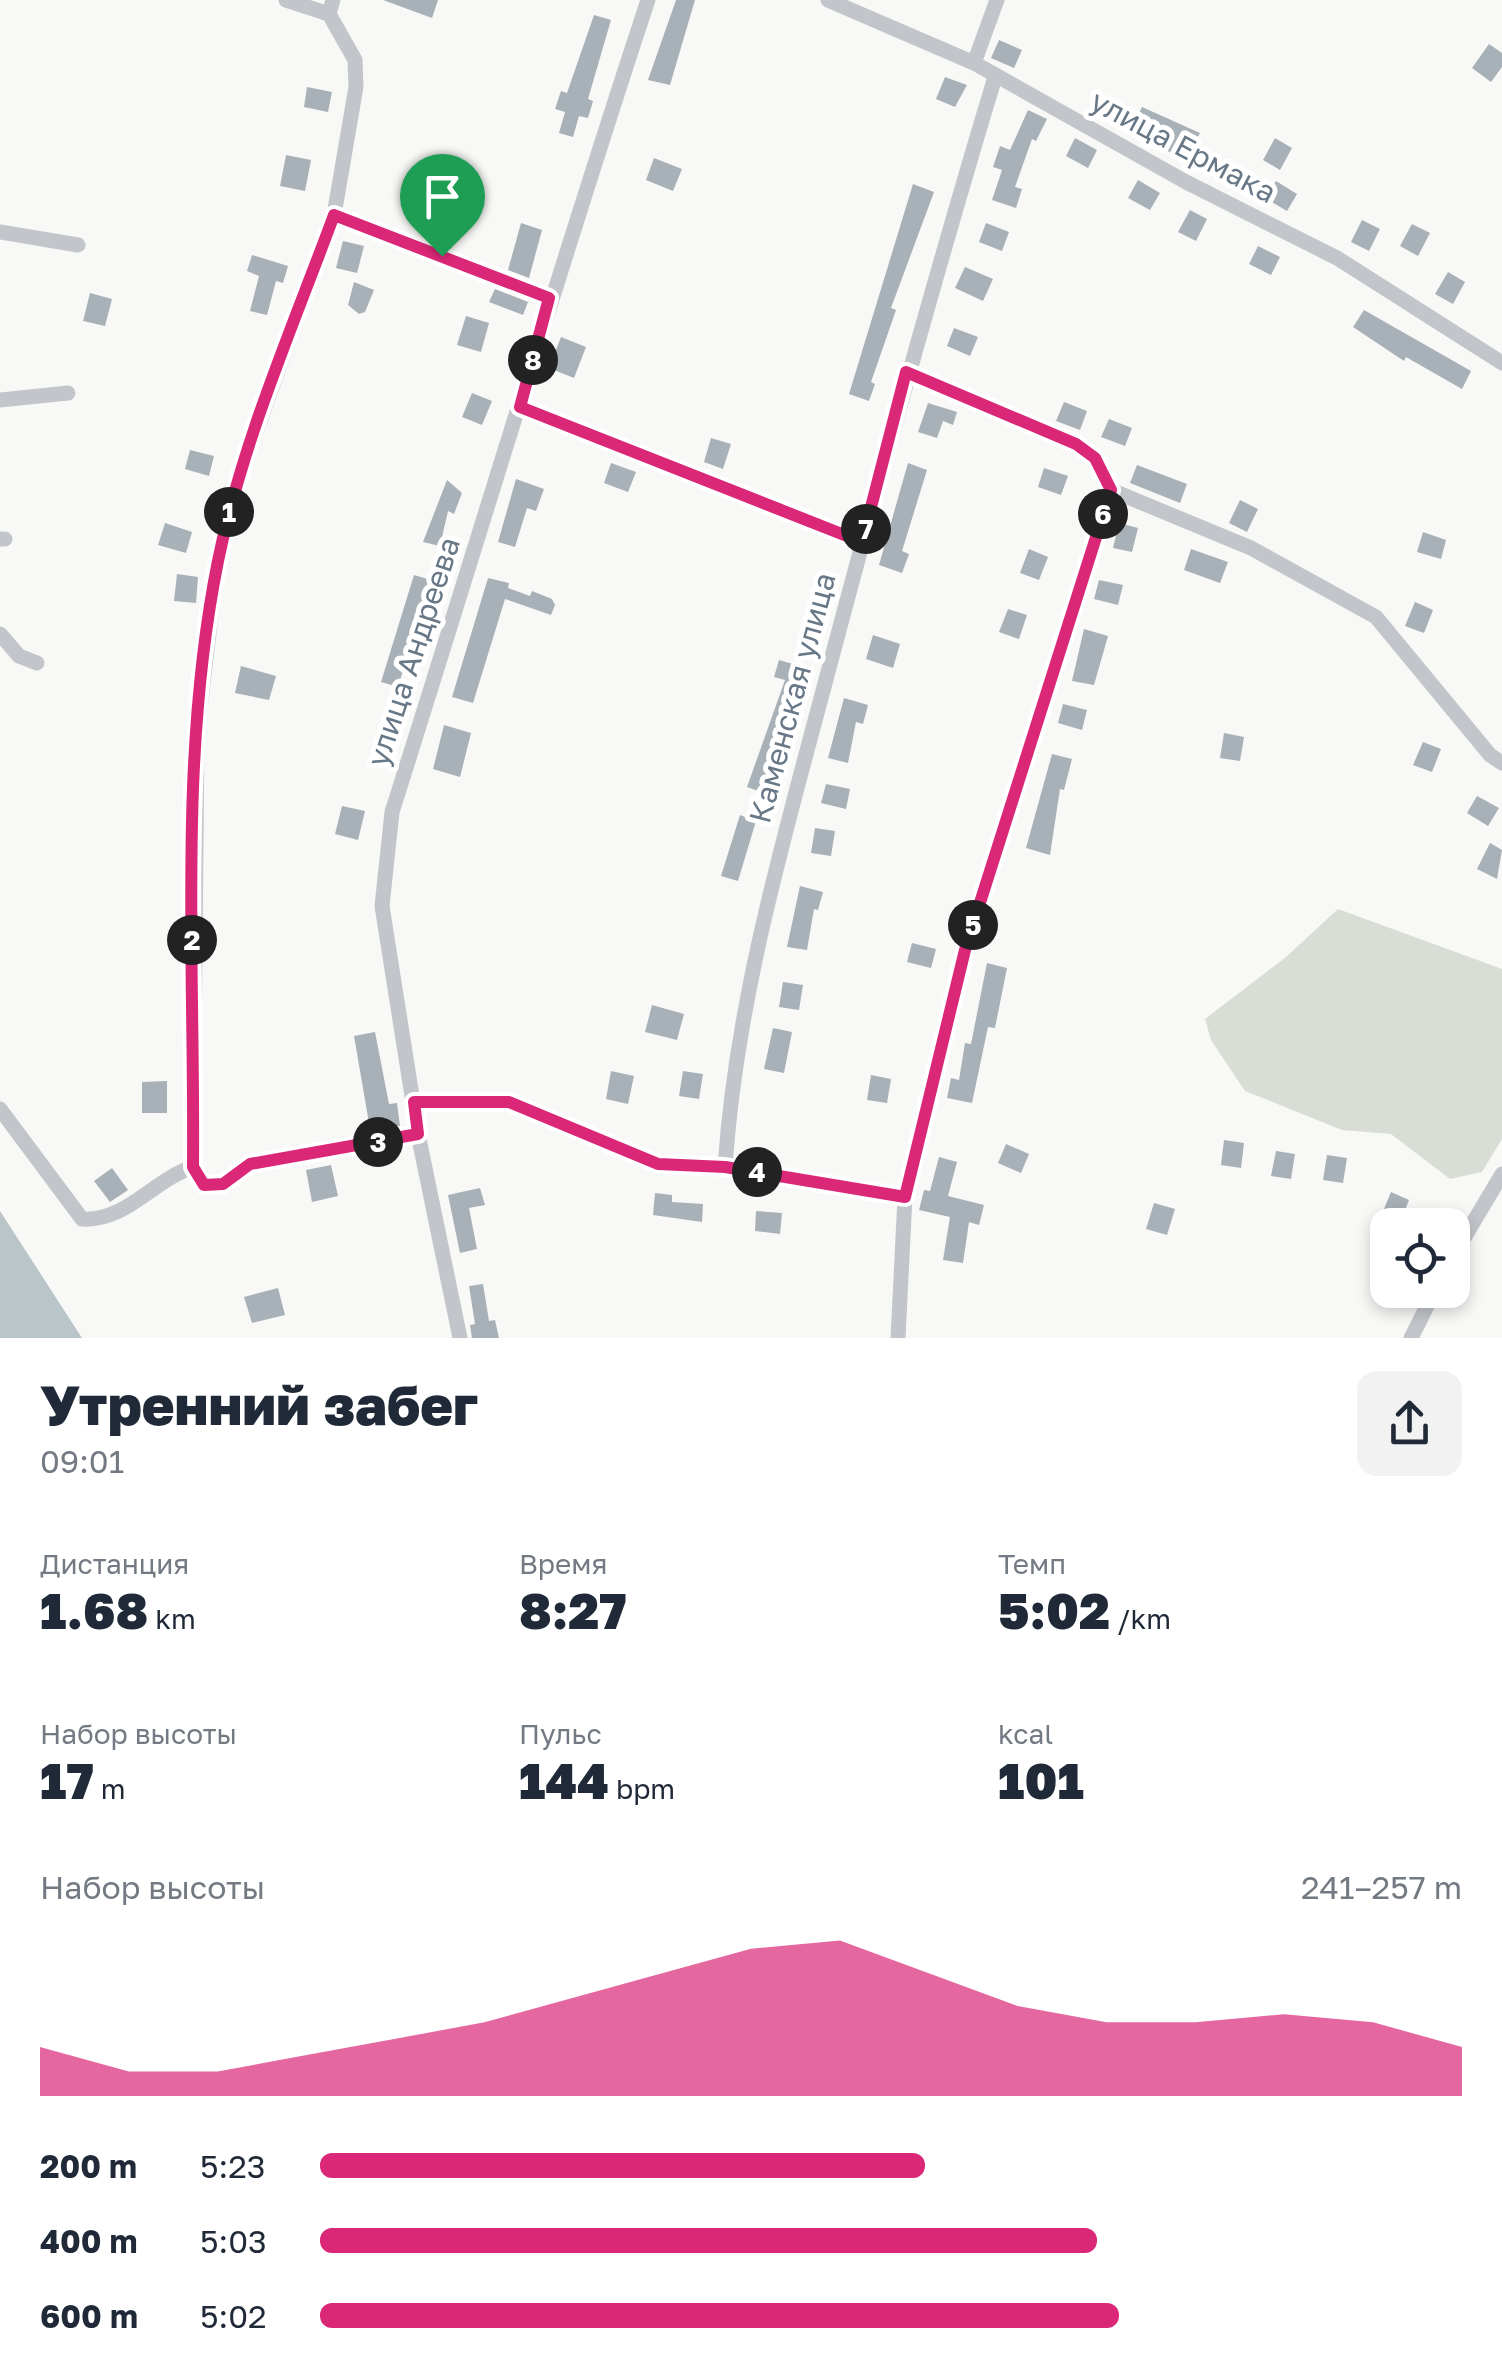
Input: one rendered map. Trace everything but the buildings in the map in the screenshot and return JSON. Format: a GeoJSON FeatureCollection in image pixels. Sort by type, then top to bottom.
{"type":"FeatureCollection","features":[{"type":"Feature","properties":{"kind":"street"},"geometry":{"type":"LineString","coordinates":[[286,0],[331,7],[355,60],[356,86],[334,215],[246,457],[217,564],[197,734],[193,832],[193,1167],[204,1185],[223,1184],[250,1164],[418,1134]]}},
{"type":"Feature","properties":{"kind":"street","name":"улица Андреева"},"geometry":{"type":"LineString","coordinates":[[460,1338],[418,1134],[382,906],[392,812],[520,407],[549,298],[648,0]]}},
{"type":"Feature","properties":{"kind":"street","name":"улица Ермака"},"geometry":{"type":"LineString","coordinates":[[828,0],[974,63],[1337,258],[1502,363]]}},
{"type":"Feature","properties":{"kind":"street"},"geometry":{"type":"LineString","coordinates":[[974,63],[997,0]]}},
{"type":"Feature","properties":{"kind":"street","name":"Каменская улица"},"geometry":{"type":"LineString","coordinates":[[725,1167],[731,1078],[771,888],[906,372],[995,76]]}},
{"type":"Feature","properties":{"kind":"street"},"geometry":{"type":"LineString","coordinates":[[334,215],[549,298]]}},
{"type":"Feature","properties":{"kind":"street"},"geometry":{"type":"LineString","coordinates":[[0,232],[78,244]]}},
{"type":"Feature","properties":{"kind":"street"},"geometry":{"type":"LineString","coordinates":[[906,372],[1076,444],[1095,458],[1111,490],[1251,548],[1376,616],[1502,763]]}},
{"type":"Feature","properties":{"kind":"street"},"geometry":{"type":"LineString","coordinates":[[0,400],[68,393]]}},
{"type":"Feature","properties":{"kind":"street"},"geometry":{"type":"LineString","coordinates":[[520,407],[862,542]]}},
{"type":"Feature","properties":{"kind":"street"},"geometry":{"type":"LineString","coordinates":[[898,1338],[905,1197],[965,950],[1111,490]]}},
{"type":"Feature","properties":{"kind":"street"},"geometry":{"type":"LineString","coordinates":[[0,634],[19,656],[37,663]]}},
{"type":"Feature","properties":{"kind":"street"},"geometry":{"type":"LineString","coordinates":[[414,1102],[509,1102],[658,1164],[725,1167],[905,1197]]}},
{"type":"Feature","properties":{"kind":"street"},"geometry":{"type":"LineString","coordinates":[[0,1109],[82,1218],[110,1218],[175,1173],[193,1167]]}},
{"type":"Feature","properties":{"kind":"street"},"geometry":{"type":"LineString","coordinates":[[1470,1228],[1502,1174]]}},
{"type":"Feature","properties":{"kind":"street"},"geometry":{"type":"LineString","coordinates":[[1411,1338],[1427,1308]]}},
{"type":"Feature","properties":{"kind":"shaded area"},"geometry":{"type":"Polygon","coordinates":[[[1338,909],[1502,969],[1502,1139],[1482,1172],[1450,1179],[1391,1134],[1342,1130],[1245,1091],[1211,1040],[1205,1019],[1286,957],[1338,909]]]}},
{"type":"Feature","properties":{"kind":"shaded area"},"geometry":{"type":"Polygon","coordinates":[[[0,1211],[82,1338],[0,1338],[0,1211]]]}},
{"type":"Feature","properties":{"kind":"route"},"geometry":{"type":"LineString","coordinates":[[334,215],[442,256],[549,298],[520,407],[862,542],[906,372],[1076,444],[1095,458],[1111,490],[965,950],[905,1197],[725,1167],[658,1164],[509,1102],[439,1099],[414,1102],[418,1134],[250,1164],[223,1184],[204,1185],[193,1167],[193,832],[197,734],[217,564],[234,493],[334,215]]}}]}
